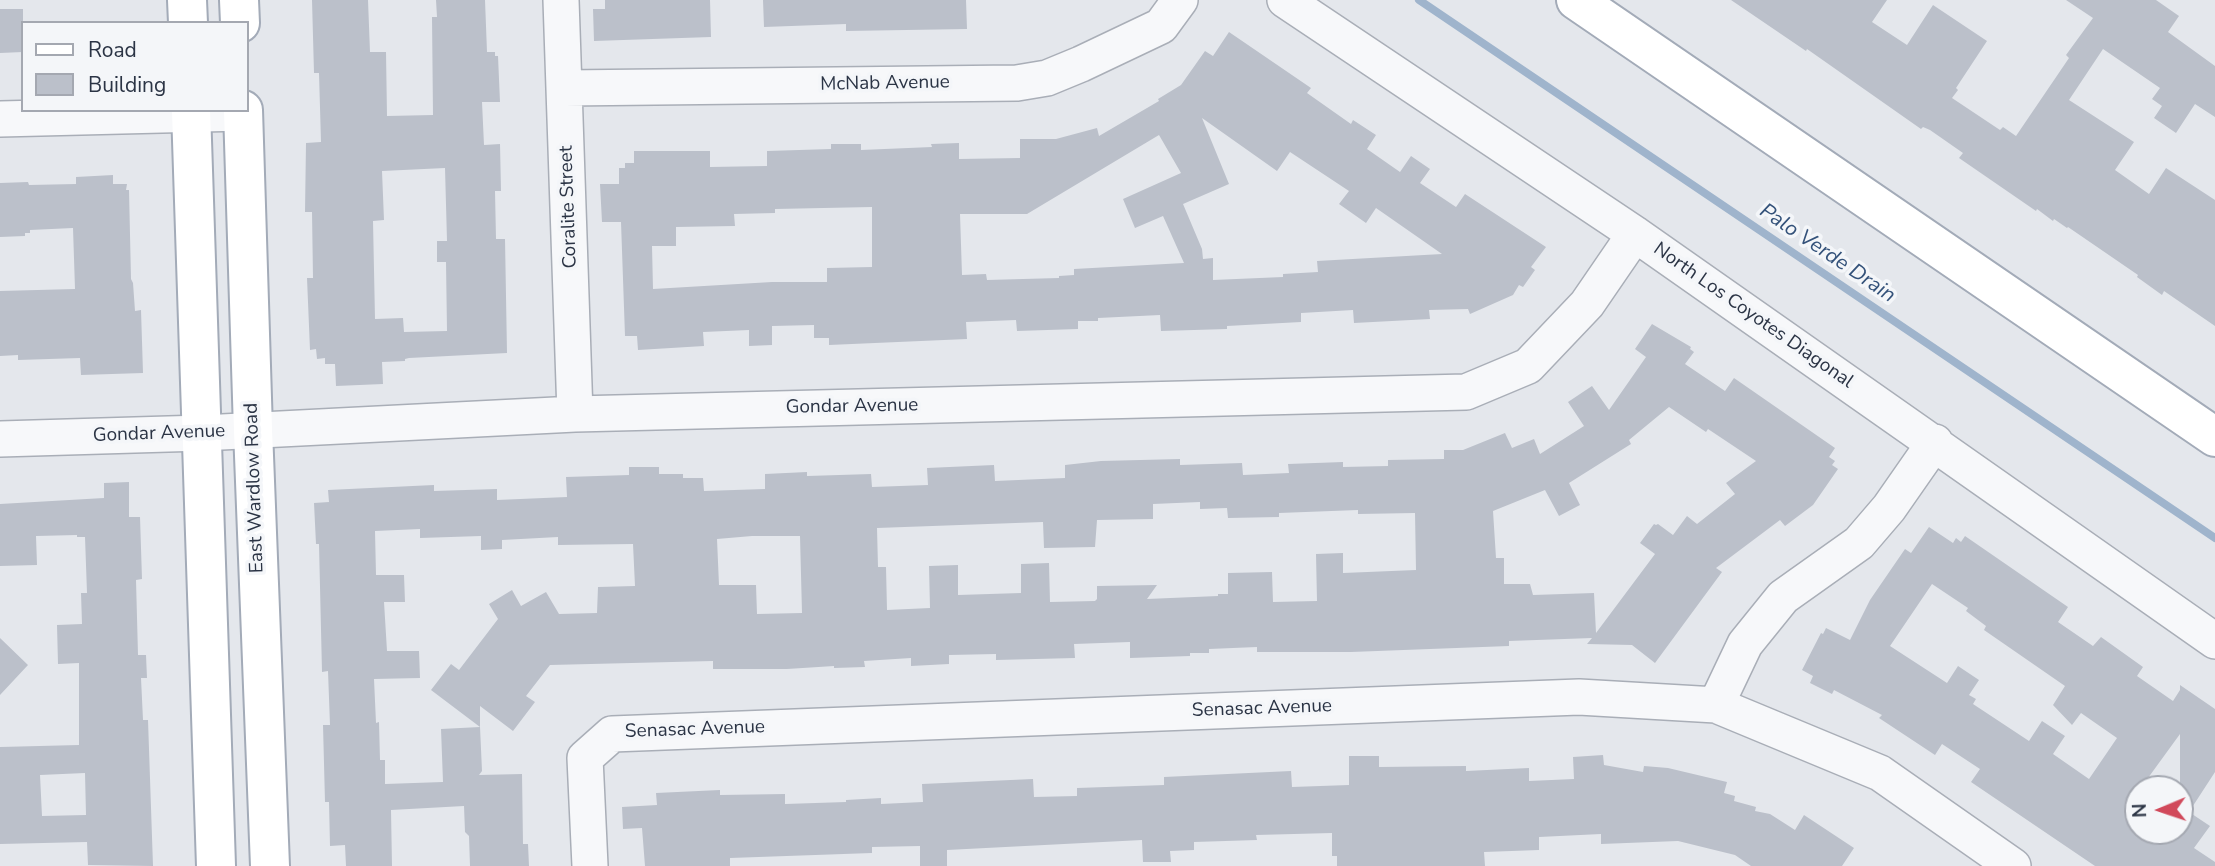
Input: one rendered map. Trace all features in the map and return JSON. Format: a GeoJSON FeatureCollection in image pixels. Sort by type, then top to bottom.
{"type":"FeatureCollection","features":[{"type":"Feature","properties":{"kind":"main road"},"geometry":{"type":"LineString","coordinates":[[187,0],[188,21]]}},
{"type":"Feature","properties":{"kind":"main road"},"geometry":{"type":"LineString","coordinates":[[239,0],[240,21]]}},
{"type":"Feature","properties":{"kind":"main road"},"geometry":{"type":"LineString","coordinates":[[1576,0],[2215,436]]}},
{"type":"Feature","properties":{"kind":"main road"},"geometry":{"type":"LineString","coordinates":[[191,112],[216,866]]}},
{"type":"Feature","properties":{"kind":"main road","name":"East Wardlow Road"},"geometry":{"type":"LineString","coordinates":[[243,112],[270,866]]}},
{"type":"Feature","properties":{"kind":"street","name":"Coralite Street"},"geometry":{"type":"LineString","coordinates":[[561,0],[575,414]]}},
{"type":"Feature","properties":{"kind":"street","name":"McNab Avenue"},"geometry":{"type":"LineString","coordinates":[[565,88],[1017,83],[1047,78],[1161,26],[1181,0]]}},
{"type":"Feature","properties":{"kind":"street","name":"North Los Coyotes Diagonal"},"geometry":{"type":"LineString","coordinates":[[1285,0],[1635,234],[2215,641]]}},
{"type":"Feature","properties":{"kind":"street"},"geometry":{"type":"LineString","coordinates":[[0,118],[243,112]]}},
{"type":"Feature","properties":{"kind":"street","name":"Gondar Avenue"},"geometry":{"type":"LineString","coordinates":[[0,439],[202,433],[575,414],[1466,392],[1528,366],[1587,304],[1635,234]]}},
{"type":"Feature","properties":{"kind":"street"},"geometry":{"type":"LineString","coordinates":[[1716,705],[1745,644],[1783,597],[1859,543],[1889,508],[1935,442]]}},
{"type":"Feature","properties":{"kind":"street","name":"Senasac Avenue"},"geometry":{"type":"LineString","coordinates":[[590,866],[585,758],[612,734],[1579,697],[1716,705],[1880,773],[2013,866]]}},
{"type":"Feature","properties":{"kind":"building"},"geometry":{"type":"Polygon","coordinates":[[[312,0],[368,0],[370,52],[386,52],[387,116],[433,115],[432,17],[437,17],[436,0],[485,0],[487,52],[495,52],[495,56],[498,56],[500,102],[482,102],[484,145],[500,144],[501,191],[495,191],[496,239],[505,239],[507,353],[382,362],[383,384],[336,386],[335,364],[325,364],[325,358],[317,359],[316,349],[310,350],[307,278],[313,278],[312,212],[305,212],[306,143],[321,142],[319,73],[314,73],[312,0]],[[445,168],[382,171],[384,220],[373,221],[375,319],[403,318],[404,332],[447,331],[446,262],[437,262],[437,241],[447,241],[445,168]]]}},
{"type":"Feature","properties":{"kind":"building"},"geometry":{"type":"Polygon","coordinates":[[[605,0],[710,0],[711,37],[594,41],[593,9],[605,9],[605,0]]]}},
{"type":"Feature","properties":{"kind":"building"},"geometry":{"type":"Polygon","coordinates":[[[763,0],[966,0],[967,29],[846,31],[846,24],[764,27],[763,0]]]}},
{"type":"Feature","properties":{"kind":"building"},"geometry":{"type":"Polygon","coordinates":[[[1731,0],[1887,0],[1872,22],[1907,45],[1933,5],[1987,41],[1952,98],[2000,130],[2003,127],[2016,136],[2069,58],[2066,55],[2093,18],[2066,0],[2156,0],[2179,16],[2168,32],[2215,66],[2215,117],[2195,104],[2176,133],[2154,118],[2162,106],[2152,99],[2160,88],[2103,49],[2069,100],[2134,142],[2115,170],[2149,194],[2166,168],[2215,200],[2215,326],[2164,291],[2162,295],[2137,277],[2138,275],[2068,227],[2054,219],[2053,221],[2037,209],[2036,211],[1959,158],[1963,153],[1930,130],[1923,127],[1921,129],[1807,49],[1806,51],[1731,0]]]}},
{"type":"Feature","properties":{"kind":"building"},"geometry":{"type":"Polygon","coordinates":[[[0,9],[23,9],[21,52],[0,53],[0,9]]]}},
{"type":"Feature","properties":{"kind":"building"},"geometry":{"type":"Polygon","coordinates":[[[1229,32],[1311,88],[1307,93],[1351,124],[1353,120],[1376,135],[1367,149],[1400,172],[1411,156],[1430,169],[1420,183],[1456,207],[1465,194],[1546,247],[1531,267],[1535,270],[1523,287],[1519,285],[1513,295],[1470,314],[1468,309],[1429,310],[1430,319],[1354,323],[1353,310],[1301,313],[1301,322],[1227,326],[1227,329],[1161,331],[1160,315],[1078,321],[1078,329],[1017,331],[1016,320],[966,322],[967,339],[829,345],[829,338],[814,338],[814,325],[772,326],[772,345],[749,346],[749,330],[703,332],[704,346],[638,350],[637,336],[625,336],[621,222],[602,222],[600,184],[619,184],[619,168],[625,168],[625,163],[634,163],[634,151],[710,151],[710,167],[767,166],[767,151],[831,149],[831,144],[861,144],[861,150],[959,143],[959,159],[1020,158],[1020,139],[1056,139],[1097,128],[1099,136],[1181,85],[1205,51],[1213,56],[1229,32]],[[1202,118],[1229,184],[1183,204],[1202,249],[1203,259],[1213,258],[1213,280],[1283,277],[1283,274],[1318,272],[1317,261],[1442,254],[1376,208],[1366,223],[1339,204],[1349,191],[1290,152],[1277,171],[1202,118]],[[1159,135],[1027,214],[960,214],[962,275],[986,274],[987,280],[1059,278],[1074,275],[1074,269],[1184,263],[1163,216],[1135,228],[1123,199],[1181,173],[1159,135]],[[872,207],[775,209],[775,213],[734,214],[735,226],[676,227],[676,246],[652,246],[653,289],[772,282],[827,282],[827,268],[872,267],[872,207]]]}},
{"type":"Feature","properties":{"kind":"building"},"geometry":{"type":"Polygon","coordinates":[[[113,175],[113,184],[127,184],[126,190],[129,190],[131,279],[135,311],[141,310],[143,373],[81,375],[80,358],[18,360],[18,355],[0,356],[0,291],[75,289],[73,228],[30,230],[25,236],[0,237],[0,183],[76,184],[76,177],[113,175]]]}},
{"type":"Feature","properties":{"kind":"building"},"geometry":{"type":"Polygon","coordinates":[[[1652,324],[1691,347],[1694,352],[1685,364],[1725,391],[1734,378],[1835,448],[1829,457],[1835,461],[1832,465],[1838,469],[1813,505],[1785,526],[1780,520],[1716,568],[1722,572],[1655,663],[1632,645],[1587,644],[1592,638],[1509,641],[1509,646],[1351,652],[1257,652],[1257,647],[1209,649],[1209,653],[1190,653],[1190,656],[1130,658],[1130,642],[1074,644],[1075,658],[996,660],[996,654],[949,655],[949,664],[911,666],[911,658],[864,661],[865,667],[787,669],[713,669],[713,661],[550,665],[526,696],[535,702],[513,731],[480,706],[482,771],[479,775],[522,774],[523,844],[528,844],[529,866],[470,866],[464,806],[391,810],[392,866],[346,866],[345,845],[330,846],[329,802],[325,802],[323,725],[330,725],[328,671],[322,672],[319,544],[316,544],[314,503],[329,502],[328,490],[434,485],[434,491],[497,489],[497,500],[567,497],[566,477],[629,475],[629,467],[659,467],[659,474],[683,474],[683,478],[703,478],[704,491],[765,489],[765,474],[807,472],[807,476],[871,474],[872,487],[928,485],[927,468],[994,465],[995,481],[1065,478],[1065,465],[1101,461],[1180,459],[1180,465],[1242,463],[1243,475],[1289,473],[1288,464],[1343,462],[1343,467],[1388,466],[1388,460],[1444,459],[1444,450],[1463,450],[1505,433],[1512,448],[1534,439],[1540,454],[1584,426],[1568,402],[1592,386],[1609,410],[1646,357],[1635,349],[1652,324]],[[1669,407],[1629,440],[1631,444],[1569,483],[1580,505],[1559,516],[1545,490],[1493,511],[1496,558],[1504,558],[1504,584],[1530,584],[1533,595],[1594,593],[1596,633],[1655,554],[1640,543],[1654,524],[1673,535],[1687,516],[1697,524],[1735,494],[1726,483],[1756,461],[1669,407]],[[1200,502],[1153,504],[1153,519],[1097,520],[1095,547],[1044,548],[1043,522],[877,528],[878,567],[886,567],[887,610],[930,608],[929,566],[958,565],[958,595],[1021,593],[1021,564],[1049,563],[1050,602],[1095,601],[1097,586],[1157,585],[1147,599],[1218,596],[1228,594],[1228,573],[1272,572],[1273,602],[1317,601],[1316,554],[1343,553],[1343,573],[1416,570],[1415,513],[1358,514],[1358,510],[1279,513],[1279,517],[1228,518],[1227,508],[1200,509],[1200,502]],[[420,529],[375,531],[376,575],[404,575],[405,602],[384,602],[387,651],[419,651],[420,678],[374,679],[376,723],[379,722],[380,760],[385,760],[385,784],[443,782],[441,729],[480,727],[431,690],[451,664],[459,670],[498,619],[489,604],[512,590],[521,606],[546,592],[559,614],[597,613],[598,587],[635,586],[633,544],[558,545],[558,537],[502,540],[502,549],[481,550],[481,536],[420,538],[420,529]],[[800,536],[717,539],[719,585],[756,585],[757,614],[802,613],[800,536]]]}},
{"type":"Feature","properties":{"kind":"building"},"geometry":{"type":"Polygon","coordinates":[[[129,482],[129,517],[140,517],[142,579],[136,580],[138,655],[146,655],[147,678],[141,678],[143,720],[148,720],[153,866],[88,865],[87,842],[0,844],[0,747],[79,745],[79,663],[58,664],[57,625],[82,624],[81,593],[87,593],[85,537],[36,536],[37,565],[0,566],[0,504],[104,498],[104,483],[129,482]],[[85,773],[40,775],[42,816],[86,815],[85,773]]]}},
{"type":"Feature","properties":{"kind":"building"},"geometry":{"type":"Polygon","coordinates":[[[1929,527],[1953,543],[1956,538],[1961,542],[1965,536],[2068,607],[2058,622],[2093,646],[2101,637],[2143,667],[2137,676],[2173,701],[2180,685],[2215,709],[2215,772],[2194,804],[2194,775],[2180,775],[2180,734],[2150,775],[2124,775],[2124,845],[2194,845],[2194,815],[2210,826],[2194,848],[2215,862],[2215,866],[2095,866],[1971,782],[1980,769],[1942,744],[1935,755],[1879,718],[1882,715],[1834,690],[1832,694],[1810,683],[1813,676],[1802,670],[1821,633],[1823,634],[1826,628],[1850,640],[1870,600],[1905,549],[1911,553],[1929,527]],[[1932,584],[1890,646],[1947,683],[1958,666],[1979,680],[1969,695],[1976,699],[1973,704],[2029,741],[2042,721],[2065,736],[2053,754],[2089,779],[2117,738],[2081,713],[2072,725],[2053,705],[2065,686],[1984,630],[1986,626],[1966,611],[1968,608],[1932,584]]]}},
{"type":"Feature","properties":{"kind":"building"},"geometry":{"type":"Polygon","coordinates":[[[0,638],[28,665],[0,695],[0,638]]]}},
{"type":"Feature","properties":{"kind":"building"},"geometry":{"type":"Polygon","coordinates":[[[1603,755],[1604,765],[1643,772],[1644,766],[1668,768],[1727,782],[1724,793],[1735,796],[1734,801],[1756,807],[1755,811],[1770,814],[1795,830],[1804,815],[1854,848],[1842,866],[1751,866],[1735,855],[1678,841],[1601,844],[1601,834],[1539,837],[1539,850],[1484,852],[1485,866],[1337,866],[1337,856],[1332,856],[1332,833],[1256,835],[1257,840],[1194,842],[1194,850],[1170,851],[1171,862],[1143,862],[1142,840],[947,850],[947,866],[920,866],[920,846],[872,847],[872,853],[730,858],[730,866],[645,866],[642,828],[623,829],[622,807],[657,805],[656,793],[720,790],[720,795],[785,794],[785,804],[881,798],[881,804],[923,802],[922,784],[1033,779],[1034,797],[1077,796],[1077,788],[1164,785],[1164,777],[1291,771],[1292,787],[1349,785],[1349,756],[1379,756],[1379,767],[1466,766],[1466,771],[1529,768],[1529,781],[1574,779],[1573,757],[1603,755]]]}},
{"type":"Feature","properties":{"kind":"waterway","name":"Palo Verde Drain"},"geometry":{"type":"LineString","coordinates":[[1419,0],[2215,538]]}}]}
